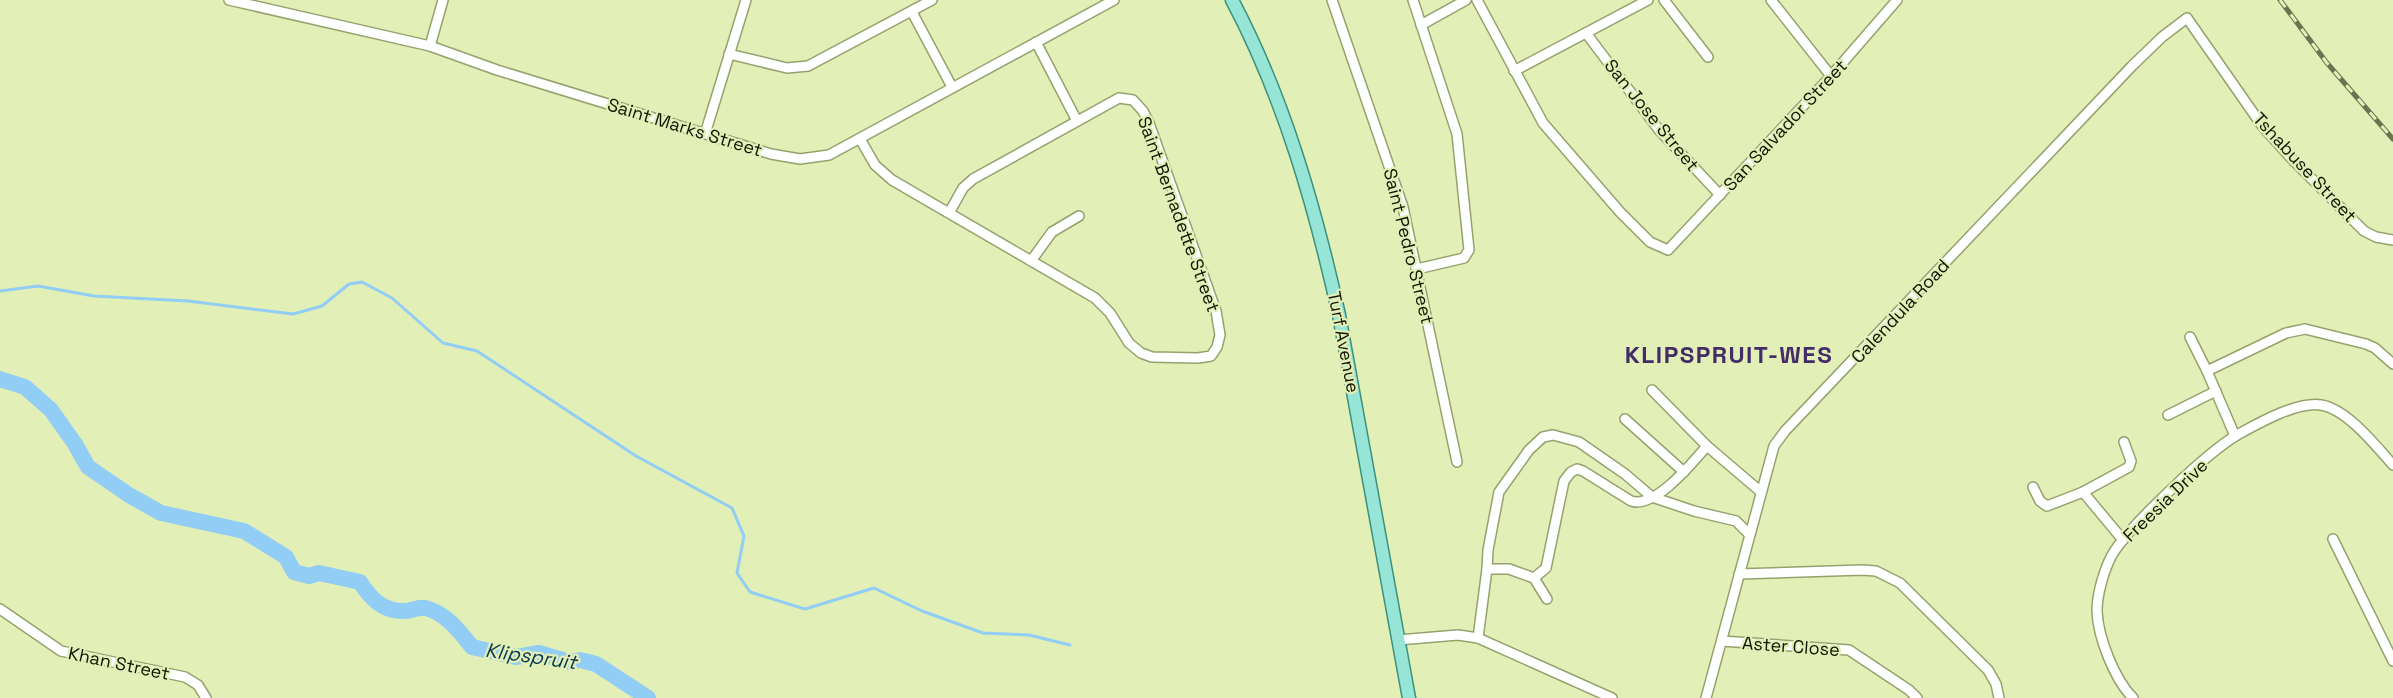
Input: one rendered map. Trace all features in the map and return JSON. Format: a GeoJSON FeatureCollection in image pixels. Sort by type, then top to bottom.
{"type":"FeatureCollection","features":[{"type":"Feature","properties":{"kind":"main road","name":"Turf Avenue"},"geometry":{"type":"LineString","coordinates":[[1232,0],[1265,70],[1285,121],[1311,201],[1326,257],[1339,315],[1409,698]]}},
{"type":"Feature","properties":{"kind":"street","name":"Saint Marks Street"},"geometry":{"type":"LineString","coordinates":[[229,0],[430,46],[497,70],[705,134],[771,154],[800,159],[829,155],[861,139],[1114,0]]}},
{"type":"Feature","properties":{"kind":"street"},"geometry":{"type":"LineString","coordinates":[[430,46],[443,0]]}},
{"type":"Feature","properties":{"kind":"street"},"geometry":{"type":"LineString","coordinates":[[705,134],[746,0]]}},
{"type":"Feature","properties":{"kind":"street"},"geometry":{"type":"LineString","coordinates":[[729,54],[787,68],[801,68],[814,64],[932,0]]}},
{"type":"Feature","properties":{"kind":"street","name":"Saint Pedro Street"},"geometry":{"type":"LineString","coordinates":[[1332,0],[1400,195],[1457,462]]}},
{"type":"Feature","properties":{"kind":"street"},"geometry":{"type":"LineString","coordinates":[[1413,0],[1457,134],[1469,250],[1464,258],[1417,269]]}},
{"type":"Feature","properties":{"kind":"street"},"geometry":{"type":"LineString","coordinates":[[1421,25],[1466,0]]}},
{"type":"Feature","properties":{"kind":"street"},"geometry":{"type":"LineString","coordinates":[[1477,0],[1514,70],[1648,0]]}},
{"type":"Feature","properties":{"kind":"street"},"geometry":{"type":"LineString","coordinates":[[1664,0],[1708,57]]}},
{"type":"Feature","properties":{"kind":"street"},"geometry":{"type":"LineString","coordinates":[[1771,0],[1831,76]]}},
{"type":"Feature","properties":{"kind":"street","name":"San Salvador Street"},"geometry":{"type":"LineString","coordinates":[[1514,70],[1543,123],[1602,192],[1650,242],[1659,248],[1670,249],[1831,76],[1897,0]]}},
{"type":"Feature","properties":{"kind":"street"},"geometry":{"type":"LineString","coordinates":[[912,12],[952,87]]}},
{"type":"Feature","properties":{"kind":"street","name":"Tshabuse Street"},"geometry":{"type":"LineString","coordinates":[[2187,18],[2274,140],[2364,231],[2376,237],[2393,240]]}},
{"type":"Feature","properties":{"kind":"street","name":"Calendula Road"},"geometry":{"type":"LineString","coordinates":[[1706,698],[1771,453],[1785,431],[2132,66],[2162,37],[2187,18]]}},
{"type":"Feature","properties":{"kind":"street","name":"San Jose Street"},"geometry":{"type":"LineString","coordinates":[[1586,33],[1659,130],[1720,195]]}},
{"type":"Feature","properties":{"kind":"street"},"geometry":{"type":"LineString","coordinates":[[1036,42],[1077,121]]}},
{"type":"Feature","properties":{"kind":"street","name":"Saint Bernadette Street"},"geometry":{"type":"LineString","coordinates":[[861,139],[882,173],[949,213],[1095,298],[1110,313],[1133,348],[1141,353],[1152,357],[1198,358],[1211,356],[1217,347],[1220,335],[1216,311],[1143,111],[1133,100],[1119,98],[973,179],[963,189],[949,213]]}},
{"type":"Feature","properties":{"kind":"street"},"geometry":{"type":"LineString","coordinates":[[1031,261],[1052,232],[1079,216]]}},
{"type":"Feature","properties":{"kind":"street"},"geometry":{"type":"LineString","coordinates":[[2207,371],[2299,329],[2366,344],[2375,348],[2393,364]]}},
{"type":"Feature","properties":{"kind":"street"},"geometry":{"type":"LineString","coordinates":[[2190,337],[2235,436]]}},
{"type":"Feature","properties":{"kind":"street"},"geometry":{"type":"LineString","coordinates":[[1652,390],[1707,446],[1761,492]]}},
{"type":"Feature","properties":{"kind":"street"},"geometry":{"type":"LineString","coordinates":[[2168,415],[2216,392]]}},
{"type":"Feature","properties":{"kind":"street","name":"Freesia Drive"},"geometry":{"type":"LineString","coordinates":[[2133,698],[2117,678],[2104,642],[2097,612],[2112,555],[2123,540],[2166,496],[2235,436],[2292,408],[2315,404],[2335,409],[2393,465]]}},
{"type":"Feature","properties":{"kind":"street"},"geometry":{"type":"LineString","coordinates":[[1625,419],[1684,472]]}},
{"type":"Feature","properties":{"kind":"street"},"geometry":{"type":"LineString","coordinates":[[1478,638],[1488,550],[1499,492],[1528,450],[1544,438],[1553,435],[1579,442],[1625,474],[1652,497],[1694,511],[1736,521],[1749,534]]}},
{"type":"Feature","properties":{"kind":"street"},"geometry":{"type":"LineString","coordinates":[[2033,487],[2040,501],[2047,506],[2083,492],[2129,467],[2131,461],[2124,442]]}},
{"type":"Feature","properties":{"kind":"street"},"geometry":{"type":"LineString","coordinates":[[1534,578],[1546,568],[1564,481],[1574,469],[1583,471],[1632,501],[1639,502],[1664,490],[1707,446]]}},
{"type":"Feature","properties":{"kind":"street"},"geometry":{"type":"LineString","coordinates":[[2083,492],[2123,540]]}},
{"type":"Feature","properties":{"kind":"street"},"geometry":{"type":"LineString","coordinates":[[2333,539],[2393,661]]}},
{"type":"Feature","properties":{"kind":"street"},"geometry":{"type":"LineString","coordinates":[[1487,569],[1509,569],[1534,578],[1547,599]]}},
{"type":"Feature","properties":{"kind":"street"},"geometry":{"type":"LineString","coordinates":[[1740,574],[1862,570],[1884,574],[1900,583],[1988,670],[1996,684],[1999,698]]}},
{"type":"Feature","properties":{"kind":"street","name":"Khan Street"},"geometry":{"type":"LineString","coordinates":[[0,609],[61,651],[185,677],[198,685],[206,698]]}},
{"type":"Feature","properties":{"kind":"street"},"geometry":{"type":"LineString","coordinates":[[1398,640],[1458,635],[1478,638],[1612,698]]}},
{"type":"Feature","properties":{"kind":"street","name":"Aster Close"},"geometry":{"type":"LineString","coordinates":[[1722,641],[1849,650],[1909,690],[1917,698]]}},
{"type":"Feature","properties":{"kind":"waterway"},"geometry":{"type":"LineString","coordinates":[[0,291],[38,286],[94,296],[188,301],[293,314],[322,306],[349,284],[362,282],[392,298],[443,343],[477,351],[636,456],[732,508],[744,536],[737,573],[750,592],[805,609],[874,588],[922,611],[983,633],[1029,635],[1070,645]]}},
{"type":"Feature","properties":{"kind":"waterway","name":"Klipspruit"},"geometry":{"type":"LineString","coordinates":[[0,379],[25,387],[51,410],[88,467],[129,495],[161,513],[244,531],[286,557],[294,572],[309,576],[319,573],[360,582],[373,599],[384,607],[398,611],[418,608],[432,610],[451,623],[472,647],[516,657],[539,653],[569,662],[580,660],[596,664],[648,698]]}},
{"type":"Feature","properties":{"kind":"railway"},"geometry":{"type":"LineString","coordinates":[[2280,0],[2327,63],[2393,139]]}},
{"type":"Feature","properties":{"kind":"district","name":"KLIPSPRUIT-WES"},"geometry":{"type":"Point","coordinates":[1729,354]}}]}
